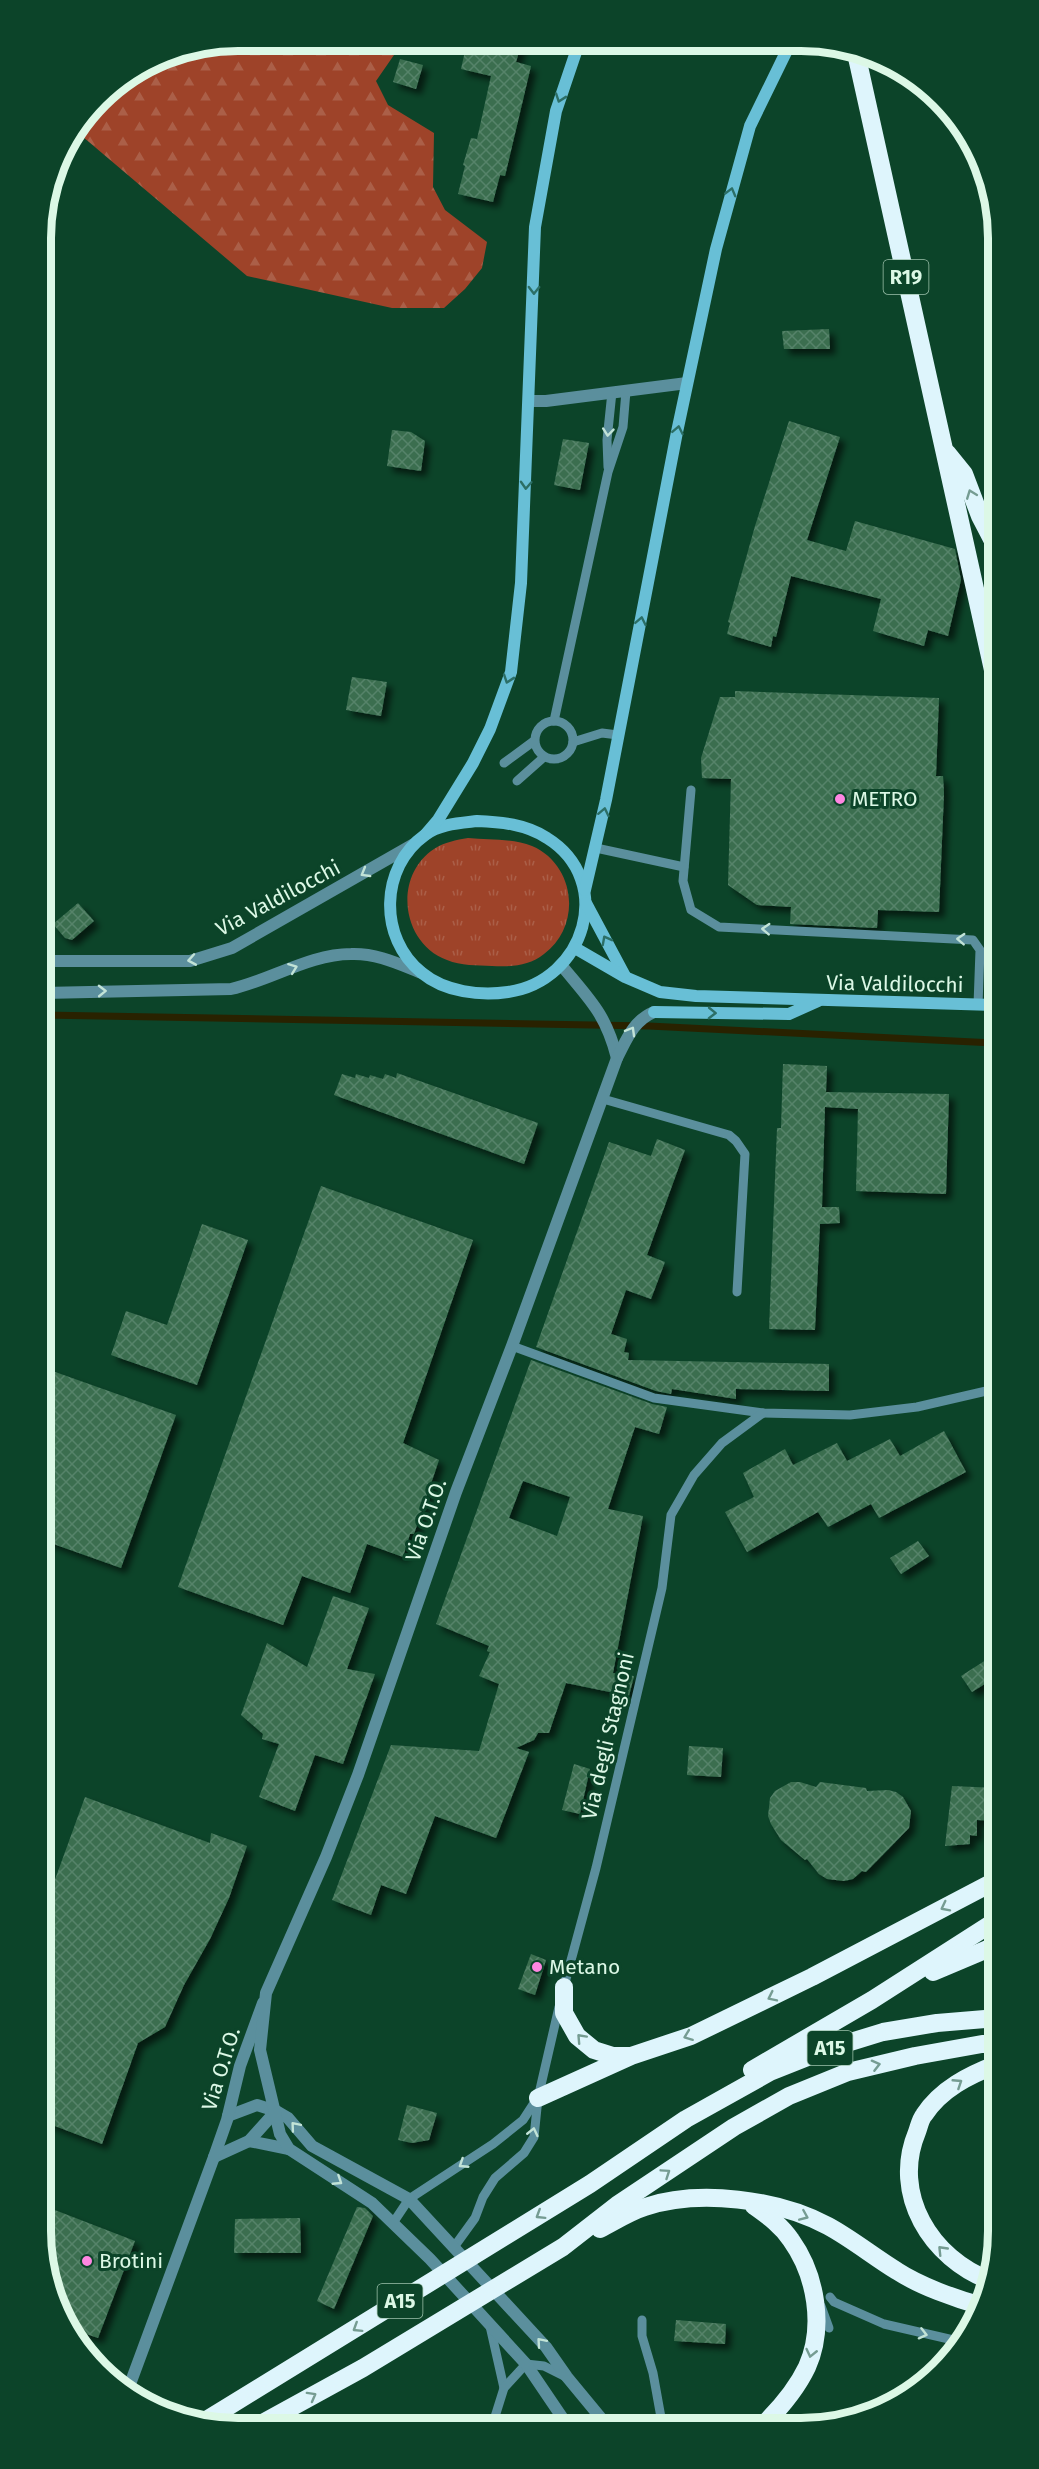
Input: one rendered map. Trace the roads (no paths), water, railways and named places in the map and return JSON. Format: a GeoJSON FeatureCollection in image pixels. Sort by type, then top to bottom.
{"type":"FeatureCollection","features":[{"type":"Feature","properties":{"kind":"highway","name":"R19"},"geometry":{"type":"LineString","coordinates":[[858,60],[988,647]]}},
{"type":"Feature","properties":{"kind":"highway"},"geometry":{"type":"LineString","coordinates":[[945,450],[964,474],[988,531]]}},
{"type":"Feature","properties":{"kind":"highway"},"geometry":{"type":"LineString","coordinates":[[538,2098],[631,2056],[691,2036],[812,1977],[988,1885]]}},
{"type":"Feature","properties":{"kind":"highway"},"geometry":{"type":"LineString","coordinates":[[686,2119],[716,2091],[872,2000],[988,1926]]}},
{"type":"Feature","properties":{"kind":"highway"},"geometry":{"type":"LineString","coordinates":[[872,2000],[988,1949]]}},
{"type":"Feature","properties":{"kind":"highway"},"geometry":{"type":"LineString","coordinates":[[564,1987],[564,2013],[577,2036],[594,2050],[613,2056],[631,2056]]}},
{"type":"Feature","properties":{"kind":"highway","name":"A15"},"geometry":{"type":"LineString","coordinates":[[213,2416],[590,2184],[686,2119],[770,2072],[828,2049],[883,2032],[937,2023],[988,2019]]}},
{"type":"Feature","properties":{"kind":"highway","name":"A15"},"geometry":{"type":"LineString","coordinates":[[272,2418],[363,2368],[563,2247],[622,2210],[734,2127],[789,2096],[848,2072],[915,2056],[988,2044]]}},
{"type":"Feature","properties":{"kind":"highway"},"geometry":{"type":"LineString","coordinates":[[981,2278],[944,2254],[925,2230],[913,2203],[907,2168],[912,2143],[923,2115],[952,2086],[988,2068]]}},
{"type":"Feature","properties":{"kind":"highway"},"geometry":{"type":"LineString","coordinates":[[622,2210],[691,2198],[747,2202],[786,2208],[827,2225],[900,2273],[973,2302]]}},
{"type":"Feature","properties":{"kind":"highway"},"geometry":{"type":"LineString","coordinates":[[747,2202],[779,2226],[791,2240],[823,2296],[808,2366],[791,2394],[770,2418]]}},
{"type":"Feature","properties":{"kind":"main road"},"geometry":{"type":"LineString","coordinates":[[426,834],[444,826],[477,821],[496,822],[531,830],[562,849],[580,874],[586,903],[583,929],[575,948],[562,966],[538,982],[511,992],[480,994],[451,987],[422,974],[404,952],[391,924],[390,904],[396,872],[403,857],[438,820],[473,763],[490,729],[511,672],[521,583],[530,401],[535,227],[556,111],[576,51]]}},
{"type":"Feature","properties":{"kind":"main road"},"geometry":{"type":"LineString","coordinates":[[585,890],[596,848],[687,383],[716,249],[747,137],[787,51]]}},
{"type":"Feature","properties":{"kind":"main road"},"geometry":{"type":"LineString","coordinates":[[586,903],[626,977]]}},
{"type":"Feature","properties":{"kind":"main road"},"geometry":{"type":"LineString","coordinates":[[575,948],[626,977],[660,992],[696,996],[822,999]]}},
{"type":"Feature","properties":{"kind":"main road","name":"Via Valdilocchi"},"geometry":{"type":"LineString","coordinates":[[654,1012],[789,1014],[822,999],[988,1005]]}},
{"type":"Feature","properties":{"kind":"street"},"geometry":{"type":"LineString","coordinates":[[530,401],[546,401],[687,383]]}},
{"type":"Feature","properties":{"kind":"street","name":"Via Valdilocchi"},"geometry":{"type":"LineString","coordinates":[[51,961],[166,963],[210,956],[242,942],[416,843]]}},
{"type":"Feature","properties":{"kind":"street"},"geometry":{"type":"LineString","coordinates":[[51,993],[231,989],[248,986],[317,959],[351,954],[391,960],[422,974]]}},
{"type":"Feature","properties":{"kind":"street"},"geometry":{"type":"LineString","coordinates":[[562,966],[600,1012],[610,1033],[616,1058]]}},
{"type":"Feature","properties":{"kind":"street","name":"Via O.T.O."},"geometry":{"type":"LineString","coordinates":[[130,2383],[214,2157],[228,2116],[240,2066],[266,1993],[326,1857],[358,1775],[456,1492],[512,1346],[616,1058],[635,1023],[654,1012]]}},
{"type":"Feature","properties":{"kind":"street","name":"Via O.T.O."},"geometry":{"type":"LineString","coordinates":[[266,1993],[260,2050],[280,2134],[289,2149]]}},
{"type":"Feature","properties":{"kind":"street"},"geometry":{"type":"LineString","coordinates":[[228,2116],[257,2105],[276,2111],[288,2118],[312,2146],[409,2199],[546,2347],[601,2418]]}},
{"type":"Feature","properties":{"kind":"street"},"geometry":{"type":"LineString","coordinates":[[214,2157],[249,2141],[276,2111]]}},
{"type":"Feature","properties":{"kind":"street"},"geometry":{"type":"LineString","coordinates":[[249,2141],[289,2149],[372,2203],[526,2364],[563,2418]]}},
{"type":"Feature","properties":{"kind":"lane"},"geometry":{"type":"LineString","coordinates":[[554,721],[608,472],[623,427],[626,391]]}},
{"type":"Feature","properties":{"kind":"lane"},"geometry":{"type":"LineString","coordinates":[[608,472],[607,440],[612,392]]}},
{"type":"Feature","properties":{"kind":"lane"},"geometry":{"type":"LineString","coordinates":[[504,763],[534,741],[538,729],[548,722],[561,722],[570,730],[573,742],[563,757],[550,759],[539,753],[534,741]]}},
{"type":"Feature","properties":{"kind":"lane"},"geometry":{"type":"LineString","coordinates":[[573,742],[602,734],[618,735]]}},
{"type":"Feature","properties":{"kind":"lane"},"geometry":{"type":"LineString","coordinates":[[517,781],[544,757]]}},
{"type":"Feature","properties":{"kind":"lane"},"geometry":{"type":"LineString","coordinates":[[691,790],[683,881],[692,910],[719,927],[973,940],[980,950],[978,1005]]}},
{"type":"Feature","properties":{"kind":"lane"},"geometry":{"type":"LineString","coordinates":[[596,848],[684,867]]}},
{"type":"Feature","properties":{"kind":"lane"},"geometry":{"type":"LineString","coordinates":[[603,1099],[729,1135],[745,1154],[736,1292]]}},
{"type":"Feature","properties":{"kind":"lane"},"geometry":{"type":"LineString","coordinates":[[512,1346],[654,1398],[763,1413],[850,1415],[917,1407],[988,1391]]}},
{"type":"Feature","properties":{"kind":"lane","name":"Via degli Stagnoni"},"geometry":{"type":"LineString","coordinates":[[454,2247],[475,2218],[483,2197],[495,2178],[524,2153],[534,2136],[538,2098],[564,1987],[596,1868],[662,1588],[671,1515],[694,1475],[722,1443],[763,1413]]}},
{"type":"Feature","properties":{"kind":"lane"},"geometry":{"type":"LineString","coordinates":[[393,2223],[409,2199],[493,2144],[523,2120],[538,2098]]}},
{"type":"Feature","properties":{"kind":"lane"},"geometry":{"type":"LineString","coordinates":[[823,2296],[829,2328]]}},
{"type":"Feature","properties":{"kind":"lane"},"geometry":{"type":"LineString","coordinates":[[823,2296],[884,2324],[952,2340]]}},
{"type":"Feature","properties":{"kind":"lane"},"geometry":{"type":"LineString","coordinates":[[642,2320],[642,2336],[653,2373],[661,2418]]}},
{"type":"Feature","properties":{"kind":"lane"},"geometry":{"type":"LineString","coordinates":[[490,2324],[504,2388]]}},
{"type":"Feature","properties":{"kind":"lane"},"geometry":{"type":"LineString","coordinates":[[495,2418],[504,2388],[526,2364],[544,2366],[567,2377]]}},
{"type":"Feature","properties":{"kind":"waterway"},"geometry":{"type":"LineString","coordinates":[[51,1015],[649,1026],[988,1043]]}},
{"type":"Feature","properties":{"kind":"place","name":"METRO"},"geometry":{"type":"Point","coordinates":[840,799]}},
{"type":"Feature","properties":{"kind":"place","name":"Metano"},"geometry":{"type":"Point","coordinates":[537,1967]}},
{"type":"Feature","properties":{"kind":"place","name":"Brotini"},"geometry":{"type":"Point","coordinates":[87,2261]}}]}
